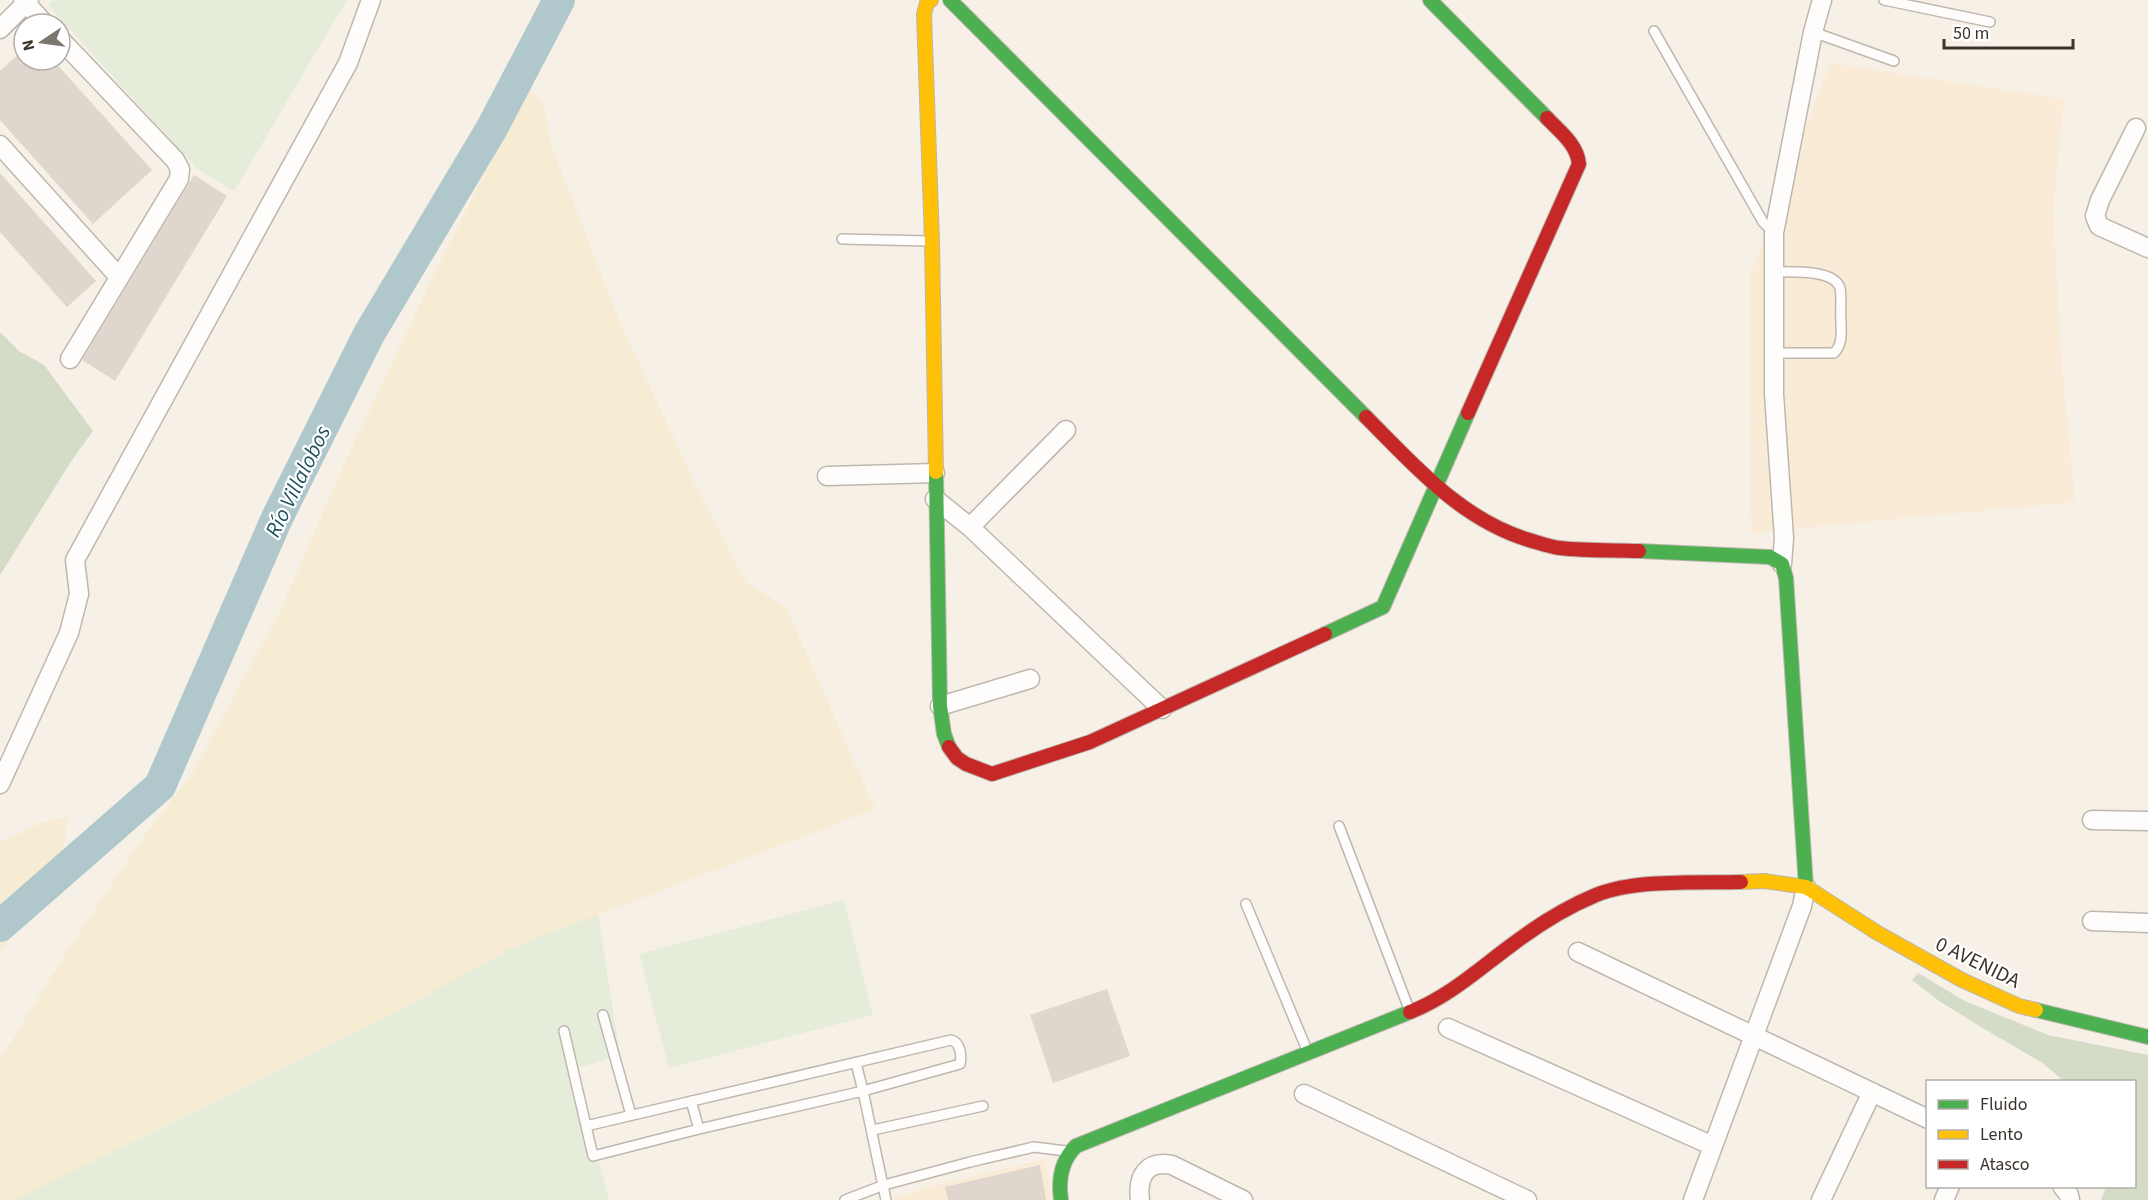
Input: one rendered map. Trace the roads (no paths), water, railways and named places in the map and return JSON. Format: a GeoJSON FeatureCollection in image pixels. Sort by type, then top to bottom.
{"type":"FeatureCollection","features":[{"type":"Feature","properties":{"kind":"main road"},"geometry":{"type":"LineString","coordinates":[[931,0],[927,3],[924,14],[932,242],[940,706],[943,735],[954,758],[992,774],[1090,742],[1383,607],[1579,164],[1578,154],[1573,145],[1430,0]]}},
{"type":"Feature","properties":{"kind":"main road"},"geometry":{"type":"LineString","coordinates":[[950,0],[1435,486],[1468,513],[1496,528],[1527,540],[1559,548],[1770,557],[1782,564],[1786,578],[1806,887],[1775,882],[1740,881],[1621,888],[1596,895],[1544,922],[1428,1005],[1076,1146],[1070,1151],[1059,1178],[1061,1200]]}},
{"type":"Feature","properties":{"kind":"main road","name":"0 AVENIDA"},"geometry":{"type":"LineString","coordinates":[[1806,887],[1876,932],[1962,980],[2010,1001],[2071,1020],[2148,1037]]}},
{"type":"Feature","properties":{"kind":"street"},"geometry":{"type":"LineString","coordinates":[[0,784],[69,633],[79,594],[75,560],[348,63],[371,0]]}},
{"type":"Feature","properties":{"kind":"street"},"geometry":{"type":"LineString","coordinates":[[1782,564],[1784,538],[1774,394],[1774,233],[1813,32],[1822,0]]}},
{"type":"Feature","properties":{"kind":"street"},"geometry":{"type":"LineString","coordinates":[[0,29],[26,1]]}},
{"type":"Feature","properties":{"kind":"street"},"geometry":{"type":"LineString","coordinates":[[70,359],[179,179],[180,169],[175,160],[72,52]]}},
{"type":"Feature","properties":{"kind":"street"},"geometry":{"type":"LineString","coordinates":[[2136,128],[2100,200],[2095,216],[2099,226],[2148,248]]}},
{"type":"Feature","properties":{"kind":"street"},"geometry":{"type":"LineString","coordinates":[[0,145],[119,277]]}},
{"type":"Feature","properties":{"kind":"street"},"geometry":{"type":"LineString","coordinates":[[969,527],[1066,430]]}},
{"type":"Feature","properties":{"kind":"street"},"geometry":{"type":"LineString","coordinates":[[827,476],[935,473]]}},
{"type":"Feature","properties":{"kind":"street"},"geometry":{"type":"LineString","coordinates":[[935,499],[969,527],[1162,709]]}},
{"type":"Feature","properties":{"kind":"street"},"geometry":{"type":"LineString","coordinates":[[940,706],[1030,678]]}},
{"type":"Feature","properties":{"kind":"street"},"geometry":{"type":"LineString","coordinates":[[2092,820],[2148,821]]}},
{"type":"Feature","properties":{"kind":"street"},"geometry":{"type":"LineString","coordinates":[[1693,1200],[1802,906],[1806,887]]}},
{"type":"Feature","properties":{"kind":"street"},"geometry":{"type":"LineString","coordinates":[[2092,921],[2148,922]]}},
{"type":"Feature","properties":{"kind":"street"},"geometry":{"type":"LineString","coordinates":[[1578,952],[1926,1118]]}},
{"type":"Feature","properties":{"kind":"street"},"geometry":{"type":"LineString","coordinates":[[1448,1028],[1713,1146]]}},
{"type":"Feature","properties":{"kind":"street"},"geometry":{"type":"LineString","coordinates":[[1821,1200],[1872,1092]]}},
{"type":"Feature","properties":{"kind":"street"},"geometry":{"type":"LineString","coordinates":[[1304,1094],[1527,1200]]}},
{"type":"Feature","properties":{"kind":"street"},"geometry":{"type":"LineString","coordinates":[[1140,1200],[1139,1183],[1142,1175],[1149,1168],[1165,1164],[1172,1165],[1243,1200]]}},
{"type":"Feature","properties":{"kind":"lane"},"geometry":{"type":"LineString","coordinates":[[1884,0],[1990,22]]}},
{"type":"Feature","properties":{"kind":"lane"},"geometry":{"type":"LineString","coordinates":[[1654,31],[1763,222],[1774,233]]}},
{"type":"Feature","properties":{"kind":"lane"},"geometry":{"type":"LineString","coordinates":[[1813,32],[1894,61]]}},
{"type":"Feature","properties":{"kind":"lane"},"geometry":{"type":"LineString","coordinates":[[842,239],[932,242]]}},
{"type":"Feature","properties":{"kind":"lane"},"geometry":{"type":"LineString","coordinates":[[1774,272],[1825,275],[1835,280],[1840,288],[1841,338],[1839,348],[1834,353],[1774,353]]}},
{"type":"Feature","properties":{"kind":"lane"},"geometry":{"type":"LineString","coordinates":[[1339,826],[1410,1012]]}},
{"type":"Feature","properties":{"kind":"lane"},"geometry":{"type":"LineString","coordinates":[[1246,904],[1308,1053]]}},
{"type":"Feature","properties":{"kind":"lane"},"geometry":{"type":"LineString","coordinates":[[603,1015],[631,1115]]}},
{"type":"Feature","properties":{"kind":"lane"},"geometry":{"type":"LineString","coordinates":[[564,1031],[586,1126],[593,1156],[863,1091],[960,1064],[958,1044],[951,1040],[586,1126]]}},
{"type":"Feature","properties":{"kind":"lane"},"geometry":{"type":"LineString","coordinates":[[856,1063],[873,1130],[886,1200]]}},
{"type":"Feature","properties":{"kind":"lane"},"geometry":{"type":"LineString","coordinates":[[691,1101],[699,1129]]}},
{"type":"Feature","properties":{"kind":"lane"},"geometry":{"type":"LineString","coordinates":[[873,1130],[983,1106]]}},
{"type":"Feature","properties":{"kind":"lane"},"geometry":{"type":"LineString","coordinates":[[845,1200],[884,1185],[1034,1147],[1070,1151]]}},
{"type":"Feature","properties":{"kind":"waterway","name":"Río Villalobos"},"geometry":{"type":"LineString","coordinates":[[0,926],[160,786],[277,518],[369,334],[492,128],[559,0]]}}]}
